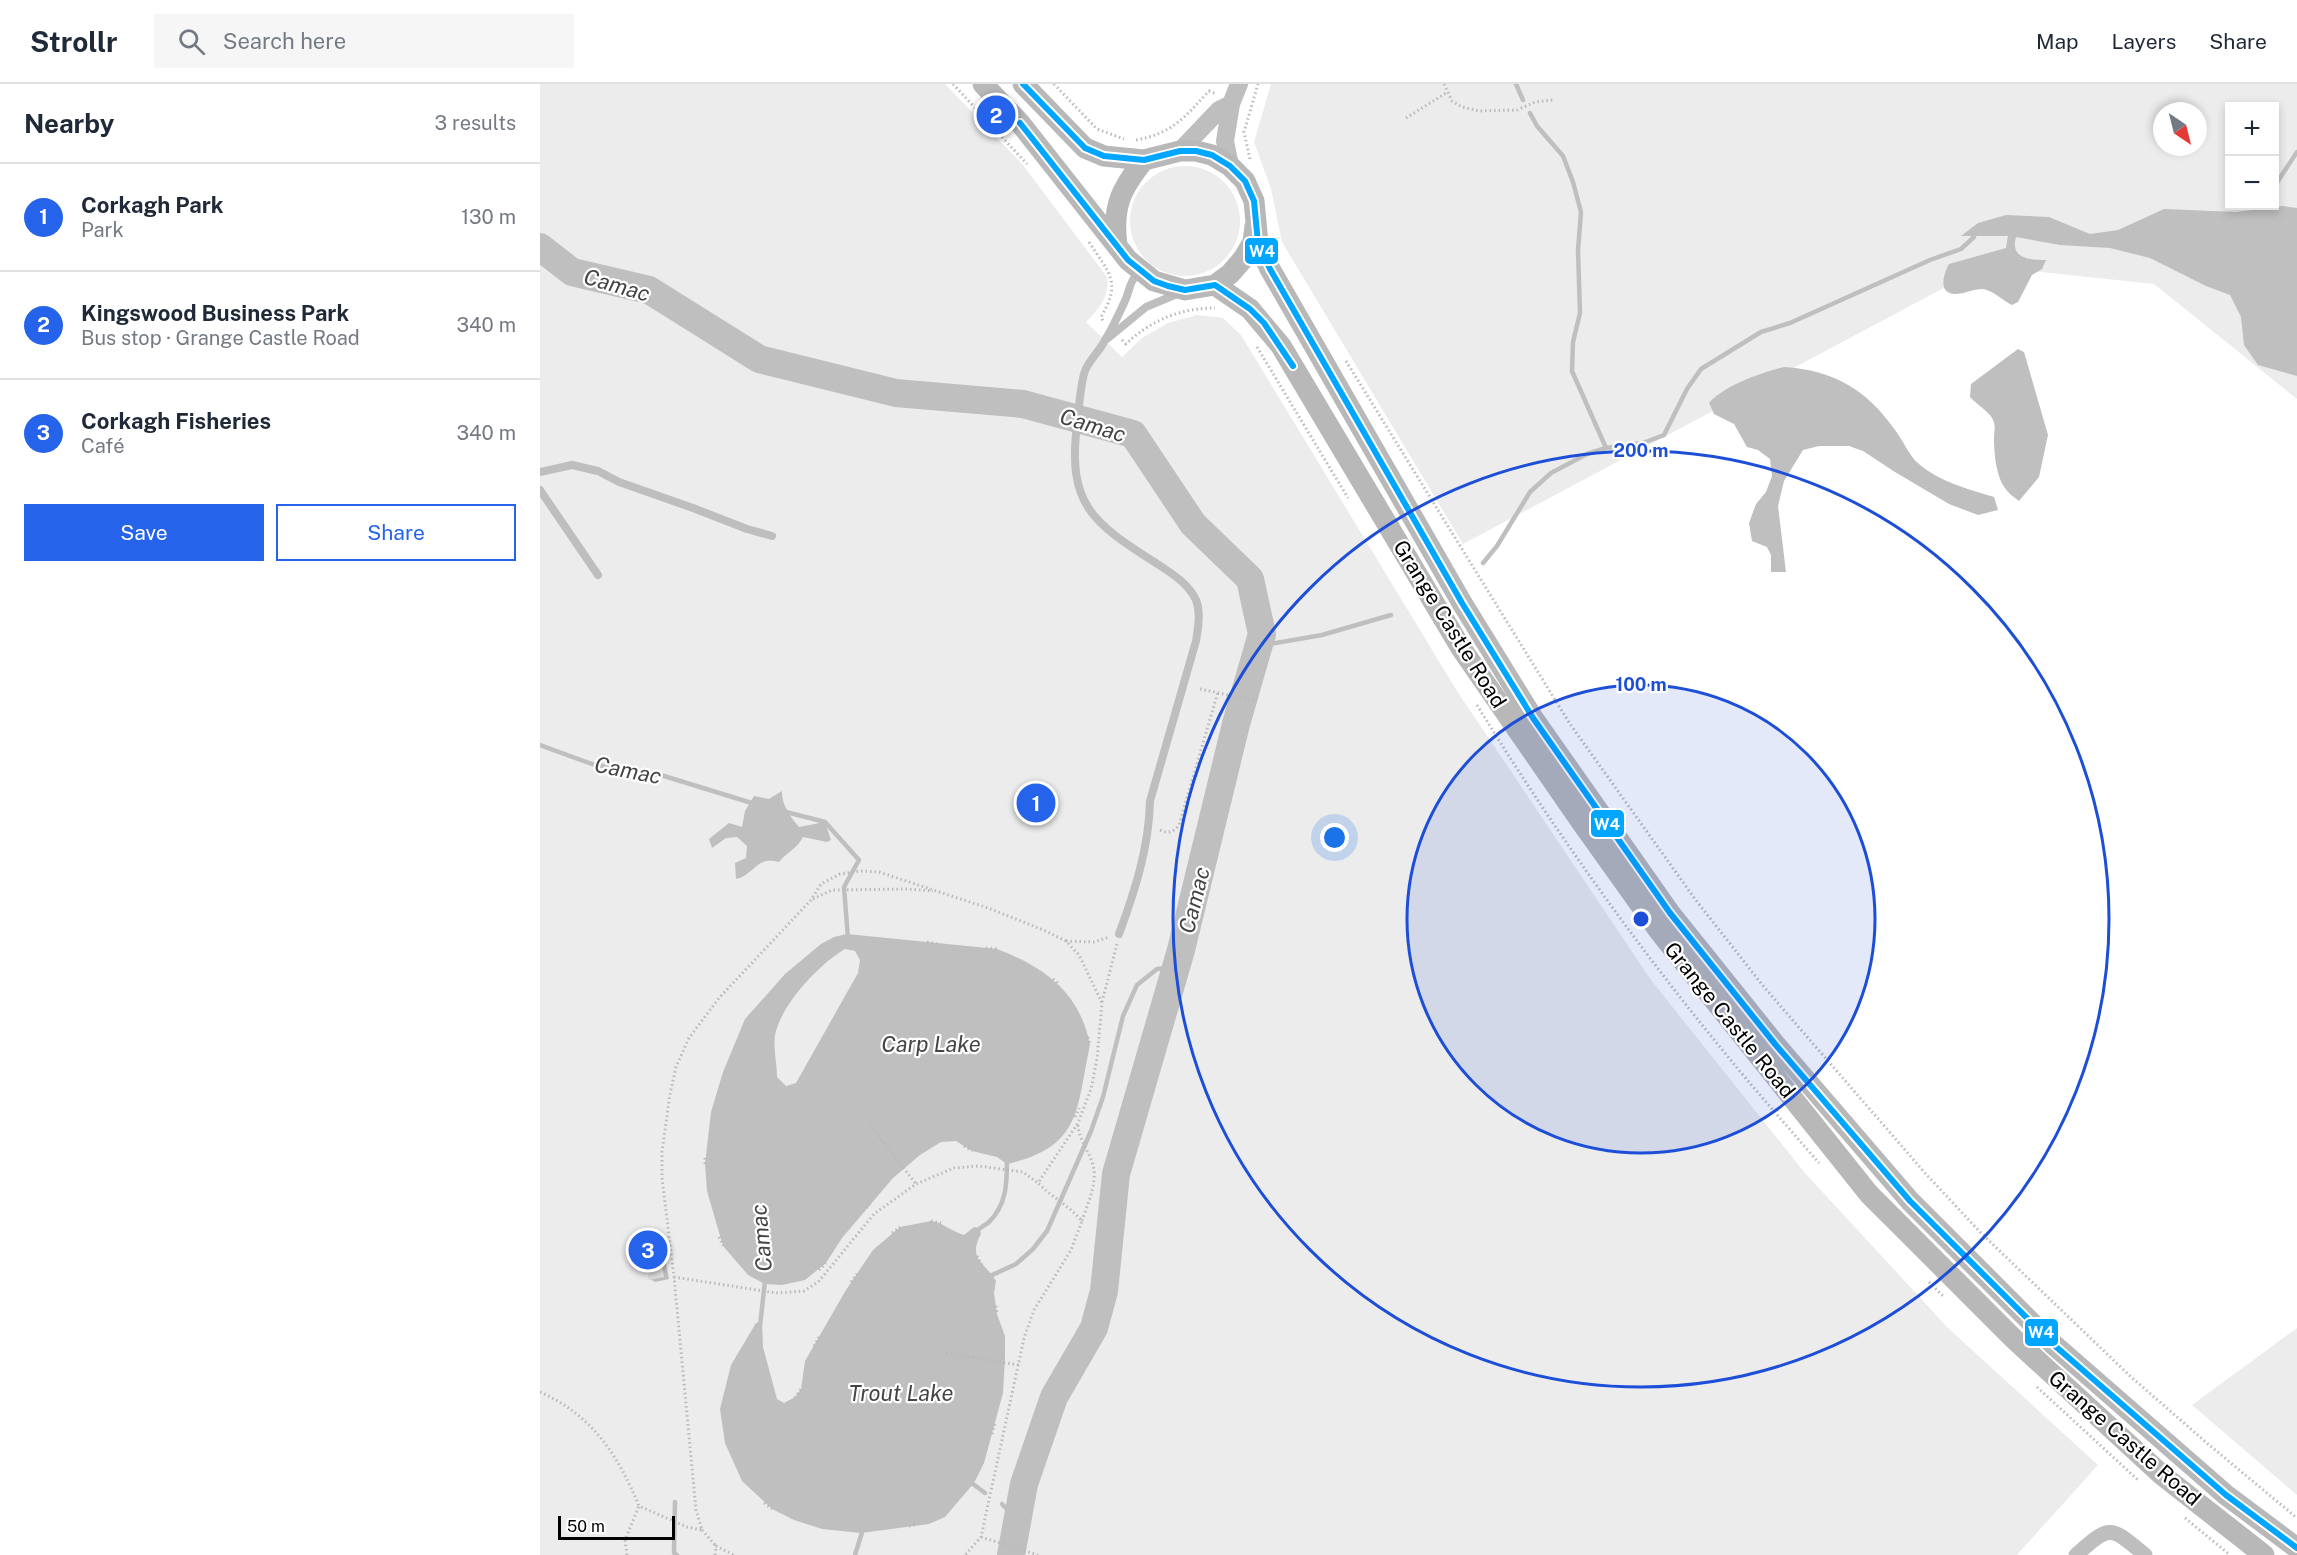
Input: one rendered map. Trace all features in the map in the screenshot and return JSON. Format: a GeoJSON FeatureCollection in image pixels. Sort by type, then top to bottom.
{"type":"FeatureCollection","features":[{"type":"Feature","properties":{"kind":"main road"},"geometry":{"type":"LineString","coordinates":[[983,84],[1020,123],[1128,260],[1154,281],[1185,290],[1215,285]]}},
{"type":"Feature","properties":{"kind":"main road","name":"Grange Castle Road"},"geometry":{"type":"LineString","coordinates":[[1023,84],[1084,148],[1104,156],[1144,160],[1180,151],[1196,151],[1212,155],[1230,166],[1245,181],[1254,201],[1258,243],[1270,269],[1462,603],[1533,718],[1670,913],[1775,1044],[1910,1201],[2054,1345],[2226,1495],[2297,1548]]}},
{"type":"Feature","properties":{"kind":"main road"},"geometry":{"type":"LineString","coordinates":[[1117,244],[1116,209],[1122,190],[1144,160]]}},
{"type":"Feature","properties":{"kind":"main road","name":"Grange Castle Road"},"geometry":{"type":"LineString","coordinates":[[1256,222],[1253,242],[1243,259],[1230,274],[1215,285],[1250,309],[1281,346],[1461,648],[1581,823],[1659,931],[1869,1194],[2014,1339],[2145,1459],[2264,1555]]}},
{"type":"Feature","properties":{"kind":"street"},"geometry":{"type":"LineString","coordinates":[[1230,166],[1225,141],[1231,104],[1239,84]]}},
{"type":"Feature","properties":{"kind":"street"},"geometry":{"type":"LineString","coordinates":[[1180,151],[1219,110],[1231,104]]}},
{"type":"Feature","properties":{"kind":"street"},"geometry":{"type":"LineString","coordinates":[[2076,1555],[2102,1533],[2111,1531],[2120,1534],[2145,1555]]}},
{"type":"Feature","properties":{"kind":"lane"},"geometry":{"type":"LineString","coordinates":[[1119,934],[1136,888],[1150,827],[1150,801],[1200,620],[1196,601],[1186,586],[1173,574],[1108,531],[1091,514],[1079,492],[1074,467],[1076,432],[1085,371],[1106,340],[1125,302],[1129,284],[1140,270]]}},
{"type":"Feature","properties":{"kind":"lane"},"geometry":{"type":"LineString","coordinates":[[1106,340],[1146,307],[1185,290]]}},
{"type":"Feature","properties":{"kind":"lane"},"geometry":{"type":"LineString","coordinates":[[540,472],[572,465],[598,471],[619,483],[772,536]]}},
{"type":"Feature","properties":{"kind":"lane"},"geometry":{"type":"LineString","coordinates":[[540,490],[598,575]]}},
{"type":"Feature","properties":{"kind":"path"},"geometry":{"type":"LineString","coordinates":[[953,84],[1029,166]]}},
{"type":"Feature","properties":{"kind":"path"},"geometry":{"type":"LineString","coordinates":[[1054,84],[1097,129],[1134,141],[1153,137],[1177,125],[1209,91]]}},
{"type":"Feature","properties":{"kind":"path"},"geometry":{"type":"LineString","coordinates":[[1252,165],[1244,132],[1258,84]]}},
{"type":"Feature","properties":{"kind":"path"},"geometry":{"type":"LineString","coordinates":[[1444,84],[1446,93],[1452,101],[1462,107],[1479,111],[1517,110],[1535,102],[1553,100]]}},
{"type":"Feature","properties":{"kind":"path"},"geometry":{"type":"LineString","coordinates":[[1406,118],[1446,93]]}},
{"type":"Feature","properties":{"kind":"path"},"geometry":{"type":"LineString","coordinates":[[1086,237],[1113,281],[1111,298],[1105,310]]}},
{"type":"Feature","properties":{"kind":"path"},"geometry":{"type":"LineString","coordinates":[[1120,338],[1126,344],[1134,336]]}},
{"type":"Feature","properties":{"kind":"path"},"geometry":{"type":"LineString","coordinates":[[1342,354],[1570,724],[1695,899],[1764,987],[1925,1173],[1981,1233],[2130,1376],[2297,1518]]}},
{"type":"Feature","properties":{"kind":"path"},"geometry":{"type":"LineString","coordinates":[[1200,689],[1256,701]]}},
{"type":"Feature","properties":{"kind":"path"},"geometry":{"type":"LineString","coordinates":[[1160,830],[1170,832],[1176,830],[1179,825],[1218,693]]}},
{"type":"Feature","properties":{"kind":"path"},"geometry":{"type":"LineString","coordinates":[[734,1555],[716,1545],[702,1530],[696,1510],[674,1277],[662,1178],[662,1152],[670,1094],[676,1067],[689,1038],[718,998],[811,900],[821,884],[840,874],[860,871],[879,872],[988,908],[1066,941],[1094,942],[1119,934]]}},
{"type":"Feature","properties":{"kind":"path"},"geometry":{"type":"LineString","coordinates":[[811,900],[833,890],[897,889],[941,892]]}},
{"type":"Feature","properties":{"kind":"path"},"geometry":{"type":"LineString","coordinates":[[1038,1183],[1078,1123],[1091,1089],[1097,1059],[1102,1003],[1119,934]]}},
{"type":"Feature","properties":{"kind":"path"},"geometry":{"type":"LineString","coordinates":[[1066,941],[1079,955],[1102,1003]]}},
{"type":"Feature","properties":{"kind":"path"},"geometry":{"type":"LineString","coordinates":[[927,942],[938,944]]}},
{"type":"Feature","properties":{"kind":"path"},"geometry":{"type":"LineString","coordinates":[[986,948],[997,950]]}},
{"type":"Feature","properties":{"kind":"path"},"geometry":{"type":"LineString","coordinates":[[1053,979],[1060,985]]}},
{"type":"Feature","properties":{"kind":"path"},"geometry":{"type":"LineString","coordinates":[[1088,1037],[1090,1045]]}},
{"type":"Feature","properties":{"kind":"path"},"geometry":{"type":"LineString","coordinates":[[1075,1117],[1079,1108]]}},
{"type":"Feature","properties":{"kind":"path"},"geometry":{"type":"LineString","coordinates":[[965,1555],[981,1537],[1024,1338],[1034,1310],[1071,1250],[1094,1178],[1093,1166],[1080,1136],[1078,1123]]}},
{"type":"Feature","properties":{"kind":"path"},"geometry":{"type":"LineString","coordinates":[[870,1125],[916,1184]]}},
{"type":"Feature","properties":{"kind":"path"},"geometry":{"type":"LineString","coordinates":[[964,1146],[972,1150]]}},
{"type":"Feature","properties":{"kind":"path"},"geometry":{"type":"LineString","coordinates":[[705,1155],[705,1164]]}},
{"type":"Feature","properties":{"kind":"path"},"geometry":{"type":"LineString","coordinates":[[674,1277],[776,1293],[804,1290],[819,1281],[874,1215],[916,1184],[954,1168],[998,1168],[1023,1172],[1052,1197],[1067,1204],[1082,1221]]}},
{"type":"Feature","properties":{"kind":"path"},"geometry":{"type":"LineString","coordinates":[[863,1211],[870,1204]]}},
{"type":"Feature","properties":{"kind":"path"},"geometry":{"type":"LineString","coordinates":[[931,1221],[941,1223]]}},
{"type":"Feature","properties":{"kind":"path"},"geometry":{"type":"LineString","coordinates":[[892,1233],[900,1227]]}},
{"type":"Feature","properties":{"kind":"path"},"geometry":{"type":"LineString","coordinates":[[719,1237],[723,1246]]}},
{"type":"Feature","properties":{"kind":"path"},"geometry":{"type":"LineString","coordinates":[[977,1256],[982,1265]]}},
{"type":"Feature","properties":{"kind":"path"},"geometry":{"type":"LineString","coordinates":[[819,1270],[826,1263]]}},
{"type":"Feature","properties":{"kind":"path"},"geometry":{"type":"LineString","coordinates":[[851,1282],[856,1274]]}},
{"type":"Feature","properties":{"kind":"path"},"geometry":{"type":"LineString","coordinates":[[996,1306],[997,1314]]}},
{"type":"Feature","properties":{"kind":"path"},"geometry":{"type":"LineString","coordinates":[[814,1346],[819,1337]]}},
{"type":"Feature","properties":{"kind":"path"},"geometry":{"type":"LineString","coordinates":[[946,1353],[1019,1365]]}},
{"type":"Feature","properties":{"kind":"path"},"geometry":{"type":"LineString","coordinates":[[795,1398],[801,1389]]}},
{"type":"Feature","properties":{"kind":"path"},"geometry":{"type":"LineString","coordinates":[[540,1392],[571,1409],[598,1432],[620,1463],[639,1506],[687,1527],[702,1530]]}},
{"type":"Feature","properties":{"kind":"path"},"geometry":{"type":"LineString","coordinates":[[992,1434],[995,1424]]}},
{"type":"Feature","properties":{"kind":"path"},"geometry":{"type":"LineString","coordinates":[[764,1503],[772,1509]]}},
{"type":"Feature","properties":{"kind":"path"},"geometry":{"type":"LineString","coordinates":[[627,1555],[625,1540],[639,1506]]}},
{"type":"Feature","properties":{"kind":"path"},"geometry":{"type":"LineString","coordinates":[[909,1526],[918,1524]]}},
{"type":"Feature","properties":{"kind":"path"},"geometry":{"type":"LineString","coordinates":[[981,1537],[1038,1555]]}},
{"type":"Feature","properties":{"kind":"path"},"geometry":{"type":"LineString","coordinates":[[715,1555],[716,1545]]}},
{"type":"Feature","properties":{"kind":"shaded area"},"geometry":{"type":"Polygon","coordinates":[[[540,84],[945,84],[1023,165],[1107,277],[1105,296],[1086,322],[1122,357],[1142,338],[1168,323],[1197,315],[1223,318],[1241,335],[1457,691],[1651,980],[1805,1173],[1948,1328],[2098,1465],[2017,1555],[540,1555],[540,84]]]}},
{"type":"Feature","properties":{"kind":"shaded area"},"geometry":{"type":"Polygon","coordinates":[[[1271,84],[2297,84],[2297,399],[2154,284],[1985,266],[1463,544],[1282,242],[1271,189],[1254,142],[1271,84]]]}},
{"type":"Feature","properties":{"kind":"shaded area"},"geometry":{"type":"Polygon","coordinates":[[[1185,166],[1206,170],[1224,182],[1236,200],[1240,221],[1236,242],[1224,260],[1206,272],[1185,276],[1164,272],[1146,260],[1134,242],[1130,221],[1134,200],[1146,182],[1164,170],[1185,166]]]}},
{"type":"Feature","properties":{"kind":"shaded area"},"geometry":{"type":"Polygon","coordinates":[[[2297,1328],[2297,1495],[2192,1405],[2297,1328]]]}},
{"type":"Feature","properties":{"kind":"water"},"geometry":{"type":"Polygon","coordinates":[[[2279,207],[2297,208],[2297,376],[2258,365],[2244,345],[2241,317],[2230,295],[2206,286],[2150,258],[2110,248],[2060,245],[2016,237],[2016,250],[2019,254],[2028,259],[2046,260],[2042,269],[2032,275],[2018,302],[2012,305],[1983,289],[1949,293],[1943,282],[1949,264],[2006,248],[2008,236],[1961,236],[1978,223],[2006,215],[2049,217],[2090,234],[2118,230],[2164,209],[2236,212],[2279,210],[2279,207]]]}},
{"type":"Feature","properties":{"kind":"water"},"geometry":{"type":"Polygon","coordinates":[[[2018,349],[2024,352],[2048,435],[2039,477],[2019,501],[2006,490],[1999,477],[1995,457],[1993,420],[1970,397],[1971,384],[2018,349]]]}},
{"type":"Feature","properties":{"kind":"water"},"geometry":{"type":"Polygon","coordinates":[[[1784,367],[1818,372],[1861,393],[1884,416],[1919,464],[1945,480],[1994,497],[1998,510],[1978,515],[1949,504],[1863,451],[1849,446],[1819,446],[1803,450],[1784,481],[1778,506],[1786,572],[1771,572],[1771,555],[1767,547],[1752,541],[1749,523],[1756,504],[1766,492],[1772,476],[1770,459],[1758,450],[1747,447],[1734,424],[1714,414],[1709,403],[1734,385],[1784,367]]]}},
{"type":"Feature","properties":{"kind":"water"},"geometry":{"type":"Polygon","coordinates":[[[782,791],[785,806],[799,827],[825,822],[831,840],[827,842],[803,837],[779,862],[765,861],[743,877],[736,879],[735,863],[746,858],[747,846],[737,837],[726,838],[712,848],[709,839],[729,823],[742,827],[745,811],[754,796],[769,799],[782,791]]]}},
{"type":"Feature","properties":{"kind":"water","name":"Carp Lake"},"geometry":{"type":"Polygon","coordinates":[[[847,934],[997,949],[1030,964],[1044,973],[1069,996],[1085,1026],[1090,1045],[1082,1088],[1072,1122],[1063,1135],[1050,1147],[1032,1157],[1007,1164],[997,1157],[972,1151],[956,1141],[941,1142],[920,1155],[893,1178],[842,1238],[826,1263],[805,1280],[782,1285],[765,1284],[748,1275],[723,1246],[707,1191],[705,1164],[711,1112],[723,1072],[745,1019],[785,974],[821,944],[834,937],[847,934]],[[845,949],[824,965],[802,986],[785,1011],[775,1035],[774,1045],[777,1077],[786,1086],[796,1083],[858,973],[860,960],[855,951],[845,949]]]}},
{"type":"Feature","properties":{"kind":"water","name":"Trout Lake"},"geometry":{"type":"Polygon","coordinates":[[[931,1221],[964,1235],[974,1227],[979,1228],[981,1234],[977,1242],[977,1255],[996,1281],[994,1293],[997,1314],[1005,1336],[1003,1393],[984,1463],[974,1483],[945,1517],[929,1524],[861,1533],[822,1529],[794,1520],[772,1509],[742,1481],[725,1443],[720,1409],[731,1365],[756,1323],[762,1321],[763,1347],[777,1399],[784,1403],[795,1397],[801,1389],[805,1361],[846,1290],[873,1250],[900,1227],[931,1221]]]}},
{"type":"Feature","properties":{"kind":"building"},"geometry":{"type":"Polygon","coordinates":[[[660,1253],[664,1277],[649,1280],[644,1256],[660,1253]]]}},
{"type":"Feature","properties":{"kind":"waterway"},"geometry":{"type":"LineString","coordinates":[[1516,84],[1523,100]]}},
{"type":"Feature","properties":{"kind":"waterway"},"geometry":{"type":"LineString","coordinates":[[1530,113],[1537,126],[1563,156],[1581,212],[1578,250],[1580,313],[1573,342],[1572,371],[1606,448]]}},
{"type":"Feature","properties":{"kind":"waterway"},"geometry":{"type":"LineString","coordinates":[[2279,179],[2297,152]]}},
{"type":"Feature","properties":{"kind":"waterway"},"geometry":{"type":"LineString","coordinates":[[1483,563],[1497,546],[1530,492],[1551,473],[1587,454],[1606,448],[1643,443],[1664,435],[1687,389],[1701,369],[1761,332],[1790,323],[1930,260],[1961,249],[1974,237]]}},
{"type":"Feature","properties":{"kind":"waterway","name":"Camac"},"geometry":{"type":"LineString","coordinates":[[540,247],[572,272],[649,290],[759,359],[896,393],[1023,404],[1133,434],[1193,524],[1250,579],[1262,634],[1236,724],[1181,950],[1116,1174],[1104,1291],[1094,1328],[1054,1397],[1024,1484],[1011,1555]]}},
{"type":"Feature","properties":{"kind":"waterway"},"geometry":{"type":"LineString","coordinates":[[1259,646],[1322,635],[1391,615]]}},
{"type":"Feature","properties":{"kind":"waterway","name":"Camac"},"geometry":{"type":"LineString","coordinates":[[540,745],[592,764],[664,776],[755,804]]}},
{"type":"Feature","properties":{"kind":"waterway","name":"Camac"},"geometry":{"type":"LineString","coordinates":[[786,812],[825,822],[859,860],[844,887],[848,939]]}},
{"type":"Feature","properties":{"kind":"waterway","name":"Camac"},"geometry":{"type":"LineString","coordinates":[[988,1277],[1016,1264],[1033,1249],[1047,1231],[1091,1131],[1103,1097],[1123,1016],[1137,985],[1157,969],[1176,967]]}},
{"type":"Feature","properties":{"kind":"waterway","name":"Camac"},"geometry":{"type":"LineString","coordinates":[[977,1232],[999,1209],[1005,1193],[1007,1159]]}},
{"type":"Feature","properties":{"kind":"waterway","name":"Camac"},"geometry":{"type":"LineString","coordinates":[[760,1326],[765,1281]]}},
{"type":"Feature","properties":{"kind":"waterway"},"geometry":{"type":"LineString","coordinates":[[969,1481],[985,1493]]}},
{"type":"Feature","properties":{"kind":"waterway"},"geometry":{"type":"LineString","coordinates":[[675,1502],[674,1553],[677,1555]]}},
{"type":"Feature","properties":{"kind":"waterway"},"geometry":{"type":"LineString","coordinates":[[1002,1504],[1017,1520]]}},
{"type":"Feature","properties":{"kind":"waterway","name":"Camac"},"geometry":{"type":"LineString","coordinates":[[855,1555],[863,1529]]}},
{"type":"Feature","properties":{"kind":"transit line","name":"W4"},"geometry":{"type":"LineString","coordinates":[[1023,84],[1085,148],[1104,156],[1144,160],[1180,151],[1196,151],[1212,155],[1230,166],[1245,181],[1254,201],[1258,243],[1270,269],[1462,603],[1533,718],[1670,913],[1775,1044],[1910,1201],[2054,1345],[2226,1495],[2297,1548]]}},
{"type":"Feature","properties":{"kind":"transit line","name":"W4"},"geometry":{"type":"LineString","coordinates":[[1020,123],[1128,260],[1154,281],[1168,286],[1185,290],[1215,285],[1250,309],[1264,323],[1293,366]]}},
{"type":"Feature","properties":{"kind":"place","name":"Kingswood Business Park"},"geometry":{"type":"Point","coordinates":[996,115]}},
{"type":"Feature","properties":{"kind":"place","name":"Corkagh Park"},"geometry":{"type":"Point","coordinates":[1036,803]}},
{"type":"Feature","properties":{"kind":"place","name":"Corkagh Fisheries"},"geometry":{"type":"Point","coordinates":[648,1250]}}]}
